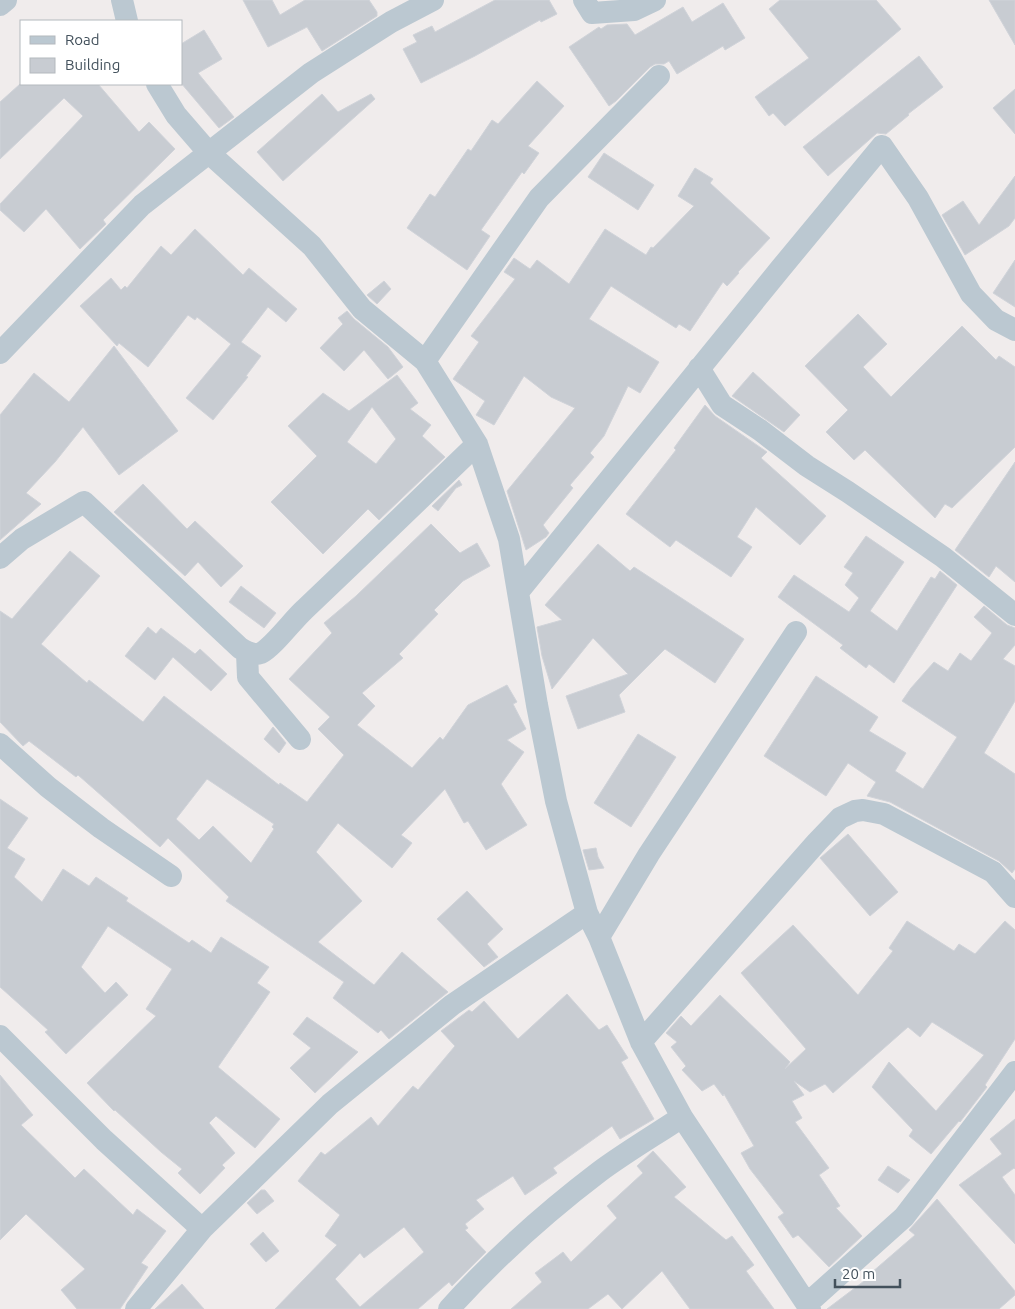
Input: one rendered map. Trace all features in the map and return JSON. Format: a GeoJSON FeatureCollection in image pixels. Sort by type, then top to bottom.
{"type":"FeatureCollection","features":[{"type":"Feature","properties":{"kind":"street"},"geometry":{"type":"LineString","coordinates":[[0,4],[6,0]]}},
{"type":"Feature","properties":{"kind":"street"},"geometry":{"type":"LineString","coordinates":[[122,0],[128,20]]}},
{"type":"Feature","properties":{"kind":"street"},"geometry":{"type":"LineString","coordinates":[[0,353],[142,205],[311,73],[391,22],[433,0]]}},
{"type":"Feature","properties":{"kind":"street"},"geometry":{"type":"LineString","coordinates":[[584,0],[592,13],[634,10],[654,0]]}},
{"type":"Feature","properties":{"kind":"street"},"geometry":{"type":"LineString","coordinates":[[425,361],[539,198],[659,76]]}},
{"type":"Feature","properties":{"kind":"street"},"geometry":{"type":"LineString","coordinates":[[158,85],[176,115],[208,152],[312,246],[362,309],[425,361],[477,444],[509,539],[537,705],[556,801],[586,913],[599,937],[641,1042],[682,1117],[809,1306],[904,1217],[1015,1072]]}},
{"type":"Feature","properties":{"kind":"street"},"geometry":{"type":"LineString","coordinates":[[518,592],[882,146],[918,198],[970,294],[996,320],[1015,330]]}},
{"type":"Feature","properties":{"kind":"street"},"geometry":{"type":"LineString","coordinates":[[699,368],[722,405],[760,430],[807,466],[943,556],[1015,615]]}},
{"type":"Feature","properties":{"kind":"street"},"geometry":{"type":"LineString","coordinates":[[0,558],[22,538],[84,502],[240,648],[247,653],[256,654],[268,648],[298,616],[477,444]]}},
{"type":"Feature","properties":{"kind":"street"},"geometry":{"type":"LineString","coordinates":[[599,937],[649,854],[796,632]]}},
{"type":"Feature","properties":{"kind":"street"},"geometry":{"type":"LineString","coordinates":[[247,653],[248,677],[300,739]]}},
{"type":"Feature","properties":{"kind":"street"},"geometry":{"type":"LineString","coordinates":[[0,744],[55,793],[101,828],[171,876]]}},
{"type":"Feature","properties":{"kind":"street"},"geometry":{"type":"LineString","coordinates":[[641,1042],[817,842],[840,818],[854,811],[863,810],[884,814],[994,872],[1015,897]]}},
{"type":"Feature","properties":{"kind":"street"},"geometry":{"type":"LineString","coordinates":[[136,1309],[202,1229],[330,1104],[452,1005],[586,913]]}},
{"type":"Feature","properties":{"kind":"street"},"geometry":{"type":"LineString","coordinates":[[0,1036],[104,1140],[202,1229]]}},
{"type":"Feature","properties":{"kind":"street"},"geometry":{"type":"LineString","coordinates":[[449,1309],[466,1290],[537,1222],[601,1171],[682,1117]]}},
{"type":"Feature","properties":{"kind":"building"},"geometry":{"type":"Polygon","coordinates":[[[243,0],[272,0],[280,15],[305,0],[369,0],[377,12],[377,16],[322,51],[307,27],[268,47],[243,0]]]}},
{"type":"Feature","properties":{"kind":"building"},"geometry":{"type":"Polygon","coordinates":[[[495,0],[549,0],[557,14],[541,22],[540,20],[421,83],[403,49],[417,42],[413,35],[432,26],[435,32],[495,0]]]}},
{"type":"Feature","properties":{"kind":"building"},"geometry":{"type":"Polygon","coordinates":[[[780,0],[876,0],[901,29],[785,126],[773,113],[769,116],[755,97],[809,58],[769,9],[780,0]]]}},
{"type":"Feature","properties":{"kind":"building"},"geometry":{"type":"Polygon","coordinates":[[[989,0],[1015,0],[1015,45],[989,0]]]}},
{"type":"Feature","properties":{"kind":"building"},"geometry":{"type":"Polygon","coordinates":[[[723,3],[745,38],[725,50],[723,46],[677,74],[669,61],[664,64],[655,64],[609,106],[569,47],[599,27],[601,29],[607,25],[627,24],[635,35],[683,7],[692,22],[723,3]]]}},
{"type":"Feature","properties":{"kind":"building"},"geometry":{"type":"Polygon","coordinates":[[[204,30],[222,59],[198,73],[234,117],[219,128],[182,84],[182,43],[204,30]]]}},
{"type":"Feature","properties":{"kind":"building"},"geometry":{"type":"Polygon","coordinates":[[[919,56],[943,87],[886,134],[877,133],[828,176],[803,147],[919,56]]]}},
{"type":"Feature","properties":{"kind":"building"},"geometry":{"type":"Polygon","coordinates":[[[537,81],[564,106],[528,146],[539,153],[524,174],[522,172],[481,230],[490,236],[467,270],[407,228],[430,194],[435,197],[468,149],[471,151],[492,120],[498,124],[537,81]]]}},
{"type":"Feature","properties":{"kind":"building"},"geometry":{"type":"Polygon","coordinates":[[[20,84],[99,85],[139,132],[149,122],[175,149],[103,220],[106,224],[80,249],[46,209],[24,232],[0,210],[0,204],[83,116],[64,98],[0,159],[0,102],[20,84]]]}},
{"type":"Feature","properties":{"kind":"building"},"geometry":{"type":"Polygon","coordinates":[[[1015,89],[1015,134],[993,108],[1015,89]]]}},
{"type":"Feature","properties":{"kind":"building"},"geometry":{"type":"Polygon","coordinates":[[[322,94],[338,112],[371,94],[375,99],[283,181],[257,152],[322,94]]]}},
{"type":"Feature","properties":{"kind":"building"},"geometry":{"type":"Polygon","coordinates":[[[604,153],[654,185],[638,210],[588,177],[604,153]]]}},
{"type":"Feature","properties":{"kind":"building"},"geometry":{"type":"Polygon","coordinates":[[[695,168],[713,179],[710,183],[770,238],[727,286],[723,282],[690,331],[679,324],[676,328],[611,286],[589,319],[659,362],[640,393],[628,386],[604,436],[590,453],[594,457],[570,485],[573,488],[543,525],[549,533],[526,550],[507,491],[575,408],[551,397],[524,376],[494,425],[476,415],[485,401],[453,379],[479,342],[471,336],[515,279],[504,272],[514,258],[530,269],[537,260],[569,284],[605,229],[646,255],[651,247],[653,248],[694,206],[678,196],[695,168]]]}},
{"type":"Feature","properties":{"kind":"building"},"geometry":{"type":"Polygon","coordinates":[[[1015,176],[1015,218],[1009,226],[965,255],[942,215],[963,201],[979,225],[1015,176]]]}},
{"type":"Feature","properties":{"kind":"building"},"geometry":{"type":"Polygon","coordinates":[[[195,229],[243,275],[249,268],[297,309],[286,322],[268,307],[241,342],[261,356],[246,376],[248,377],[213,420],[186,398],[231,344],[197,317],[195,320],[188,315],[148,367],[119,343],[117,346],[80,306],[111,278],[121,290],[125,286],[127,288],[161,246],[171,255],[195,229]]]}},
{"type":"Feature","properties":{"kind":"building"},"geometry":{"type":"Polygon","coordinates":[[[1015,260],[1015,307],[993,293],[1015,260]]]}},
{"type":"Feature","properties":{"kind":"building"},"geometry":{"type":"Polygon","coordinates":[[[384,281],[391,289],[377,304],[367,295],[384,281]]]}},
{"type":"Feature","properties":{"kind":"building"},"geometry":{"type":"Polygon","coordinates":[[[347,311],[388,347],[403,367],[388,379],[364,350],[344,371],[320,348],[343,324],[338,318],[347,311]]]}},
{"type":"Feature","properties":{"kind":"building"},"geometry":{"type":"Polygon","coordinates":[[[858,314],[887,344],[863,367],[891,397],[962,326],[996,360],[999,356],[1015,367],[1015,447],[952,508],[945,504],[935,518],[865,450],[854,460],[826,432],[848,410],[805,366],[858,314]]]}},
{"type":"Feature","properties":{"kind":"building"},"geometry":{"type":"Polygon","coordinates":[[[114,346],[178,431],[119,475],[83,427],[55,462],[26,493],[41,504],[0,540],[0,415],[34,373],[69,402],[114,346]]]}},
{"type":"Feature","properties":{"kind":"building"},"geometry":{"type":"Polygon","coordinates":[[[753,372],[800,415],[784,432],[732,396],[753,372]]]}},
{"type":"Feature","properties":{"kind":"building"},"geometry":{"type":"Polygon","coordinates":[[[397,375],[418,403],[410,409],[431,425],[422,436],[445,457],[379,520],[368,509],[323,554],[271,502],[317,456],[288,426],[323,393],[349,411],[397,375]],[[372,407],[347,442],[376,464],[396,439],[372,407]]]}},
{"type":"Feature","properties":{"kind":"building"},"geometry":{"type":"Polygon","coordinates":[[[705,405],[715,416],[767,452],[761,458],[826,516],[800,545],[756,507],[737,537],[752,547],[731,577],[676,540],[670,547],[626,514],[676,450],[674,448],[705,405]]]}},
{"type":"Feature","properties":{"kind":"building"},"geometry":{"type":"Polygon","coordinates":[[[1015,462],[1015,582],[996,566],[989,577],[955,550],[1015,462]]]}},
{"type":"Feature","properties":{"kind":"building"},"geometry":{"type":"Polygon","coordinates":[[[459,480],[462,485],[456,488],[438,511],[432,506],[459,480]]]}},
{"type":"Feature","properties":{"kind":"building"},"geometry":{"type":"Polygon","coordinates":[[[143,484],[187,529],[195,521],[243,566],[221,587],[198,562],[185,576],[114,512],[143,484]]]}},
{"type":"Feature","properties":{"kind":"building"},"geometry":{"type":"Polygon","coordinates":[[[431,524],[460,553],[477,543],[490,566],[463,581],[434,610],[438,614],[399,654],[403,658],[362,693],[375,706],[357,725],[412,768],[440,737],[443,740],[468,705],[507,685],[517,702],[513,704],[526,729],[507,740],[524,752],[501,784],[527,825],[486,850],[468,821],[464,823],[445,789],[401,835],[412,843],[392,868],[338,823],[316,852],[362,901],[318,942],[374,985],[402,952],[448,992],[389,1039],[381,1030],[378,1033],[333,998],[344,982],[226,901],[229,897],[168,838],[160,847],[78,775],[76,777],[29,741],[23,746],[0,722],[0,611],[12,619],[70,551],[100,576],[41,644],[87,683],[89,680],[143,722],[164,696],[279,785],[280,783],[307,802],[344,755],[318,729],[330,717],[289,679],[332,633],[324,623],[356,596],[431,524]],[[207,779],[176,819],[199,840],[213,826],[251,863],[274,829],[272,827],[274,824],[207,779]]]}},
{"type":"Feature","properties":{"kind":"building"},"geometry":{"type":"Polygon","coordinates":[[[866,536],[904,562],[870,611],[897,631],[931,577],[935,579],[940,571],[957,585],[894,683],[869,664],[866,668],[840,648],[843,645],[778,597],[794,575],[849,612],[859,598],[845,585],[853,573],[844,567],[866,536]]]}},
{"type":"Feature","properties":{"kind":"building"},"geometry":{"type":"Polygon","coordinates":[[[598,544],[630,571],[634,567],[744,639],[715,683],[665,649],[619,695],[625,712],[578,729],[566,696],[628,674],[593,638],[552,689],[542,656],[537,627],[562,620],[545,605],[598,544]]]}},
{"type":"Feature","properties":{"kind":"building"},"geometry":{"type":"Polygon","coordinates":[[[241,586],[276,613],[264,628],[229,602],[241,586]]]}},
{"type":"Feature","properties":{"kind":"building"},"geometry":{"type":"Polygon","coordinates":[[[984,606],[1007,625],[1015,628],[1015,645],[1003,659],[1015,666],[1015,701],[984,753],[1015,774],[1015,869],[1012,873],[999,861],[890,802],[867,796],[876,782],[848,763],[826,796],[764,756],[816,676],[878,717],[869,731],[906,753],[895,771],[923,789],[957,737],[902,701],[934,662],[948,671],[960,653],[971,661],[992,633],[974,617],[984,606]]]}},
{"type":"Feature","properties":{"kind":"building"},"geometry":{"type":"Polygon","coordinates":[[[148,627],[156,634],[161,628],[195,654],[200,649],[227,674],[211,691],[173,657],[155,680],[125,656],[148,627]]]}},
{"type":"Feature","properties":{"kind":"building"},"geometry":{"type":"Polygon","coordinates":[[[273,727],[286,743],[279,753],[264,739],[273,727]]]}},
{"type":"Feature","properties":{"kind":"building"},"geometry":{"type":"Polygon","coordinates":[[[638,734],[676,757],[631,827],[594,803],[638,734]]]}},
{"type":"Feature","properties":{"kind":"building"},"geometry":{"type":"Polygon","coordinates":[[[0,799],[28,818],[7,848],[25,859],[14,877],[42,902],[63,869],[89,886],[96,877],[128,898],[126,901],[189,943],[192,940],[211,953],[221,937],[269,967],[257,983],[270,992],[218,1067],[280,1119],[255,1148],[216,1116],[209,1123],[235,1153],[222,1165],[225,1168],[200,1194],[178,1173],[182,1169],[114,1111],[87,1083],[156,1016],[146,1009],[172,969],[108,926],[81,967],[105,993],[116,982],[128,995],[66,1054],[45,1032],[48,1030],[0,987],[0,799]]]}},
{"type":"Feature","properties":{"kind":"building"},"geometry":{"type":"Polygon","coordinates":[[[848,834],[898,892],[870,916],[820,858],[848,834]]]}},
{"type":"Feature","properties":{"kind":"building"},"geometry":{"type":"Polygon","coordinates":[[[596,848],[604,868],[589,870],[583,850],[596,848]]]}},
{"type":"Feature","properties":{"kind":"building"},"geometry":{"type":"Polygon","coordinates":[[[467,891],[503,929],[487,944],[498,957],[484,967],[437,919],[467,891]]]}},
{"type":"Feature","properties":{"kind":"building"},"geometry":{"type":"Polygon","coordinates":[[[907,921],[954,951],[959,944],[975,954],[1005,921],[1015,930],[1015,1039],[985,1085],[987,1087],[960,1122],[931,1154],[909,1136],[913,1130],[872,1087],[889,1062],[936,1111],[984,1055],[932,1022],[920,1037],[908,1027],[833,1093],[825,1084],[810,1092],[794,1081],[804,1095],[792,1101],[802,1118],[795,1122],[829,1168],[819,1175],[840,1206],[836,1208],[862,1236],[829,1267],[798,1235],[793,1238],[778,1217],[784,1213],[750,1169],[741,1153],[754,1146],[724,1094],[723,1096],[714,1084],[702,1091],[682,1070],[686,1066],[671,1047],[677,1042],[666,1033],[681,1016],[691,1026],[720,995],[790,1062],[785,1069],[806,1049],[741,973],[793,925],[858,995],[893,951],[889,948],[907,921]]]}},
{"type":"Feature","properties":{"kind":"building"},"geometry":{"type":"Polygon","coordinates":[[[567,994],[599,1030],[607,1025],[628,1058],[621,1062],[654,1119],[620,1139],[612,1126],[553,1168],[557,1173],[525,1195],[513,1176],[476,1200],[484,1209],[465,1224],[468,1228],[465,1230],[486,1252],[452,1286],[449,1282],[418,1309],[275,1309],[337,1245],[325,1236],[340,1215],[298,1181],[321,1152],[325,1155],[371,1117],[378,1126],[413,1086],[418,1090],[455,1046],[441,1031],[469,1010],[472,1012],[484,1001],[518,1039],[567,994]],[[404,1227],[364,1258],[360,1253],[335,1279],[360,1307],[424,1252],[404,1227]]]}},
{"type":"Feature","properties":{"kind":"building"},"geometry":{"type":"Polygon","coordinates":[[[307,1017],[358,1052],[315,1093],[290,1068],[311,1048],[293,1034],[307,1017]]]}},
{"type":"Feature","properties":{"kind":"building"},"geometry":{"type":"Polygon","coordinates":[[[0,1075],[33,1115],[21,1125],[75,1178],[84,1169],[133,1215],[137,1209],[166,1231],[141,1263],[148,1267],[120,1309],[77,1309],[61,1290],[85,1269],[26,1214],[0,1240],[0,1075]]]}},
{"type":"Feature","properties":{"kind":"building"},"geometry":{"type":"Polygon","coordinates":[[[1015,1119],[1015,1169],[1002,1177],[1015,1195],[1015,1244],[959,1185],[1002,1154],[990,1139],[1015,1119]]]}},
{"type":"Feature","properties":{"kind":"building"},"geometry":{"type":"Polygon","coordinates":[[[653,1151],[686,1187],[674,1197],[726,1240],[732,1236],[754,1265],[746,1271],[774,1309],[690,1309],[662,1271],[622,1309],[608,1294],[588,1309],[511,1309],[542,1282],[535,1273],[563,1252],[571,1262],[617,1218],[607,1206],[643,1173],[637,1166],[653,1151]]]}},
{"type":"Feature","properties":{"kind":"building"},"geometry":{"type":"Polygon","coordinates":[[[888,1166],[910,1180],[898,1193],[878,1180],[888,1166]]]}},
{"type":"Feature","properties":{"kind":"building"},"geometry":{"type":"Polygon","coordinates":[[[261,1190],[265,1190],[274,1201],[257,1214],[247,1203],[261,1190]]]}},
{"type":"Feature","properties":{"kind":"building"},"geometry":{"type":"Polygon","coordinates":[[[937,1199],[1015,1291],[1015,1295],[999,1309],[827,1309],[872,1275],[871,1273],[915,1235],[909,1230],[937,1199]]]}},
{"type":"Feature","properties":{"kind":"building"},"geometry":{"type":"Polygon","coordinates":[[[263,1232],[279,1251],[266,1262],[250,1244],[263,1232]]]}},
{"type":"Feature","properties":{"kind":"building"},"geometry":{"type":"Polygon","coordinates":[[[182,1284],[204,1309],[155,1309],[182,1284]]]}}]}
